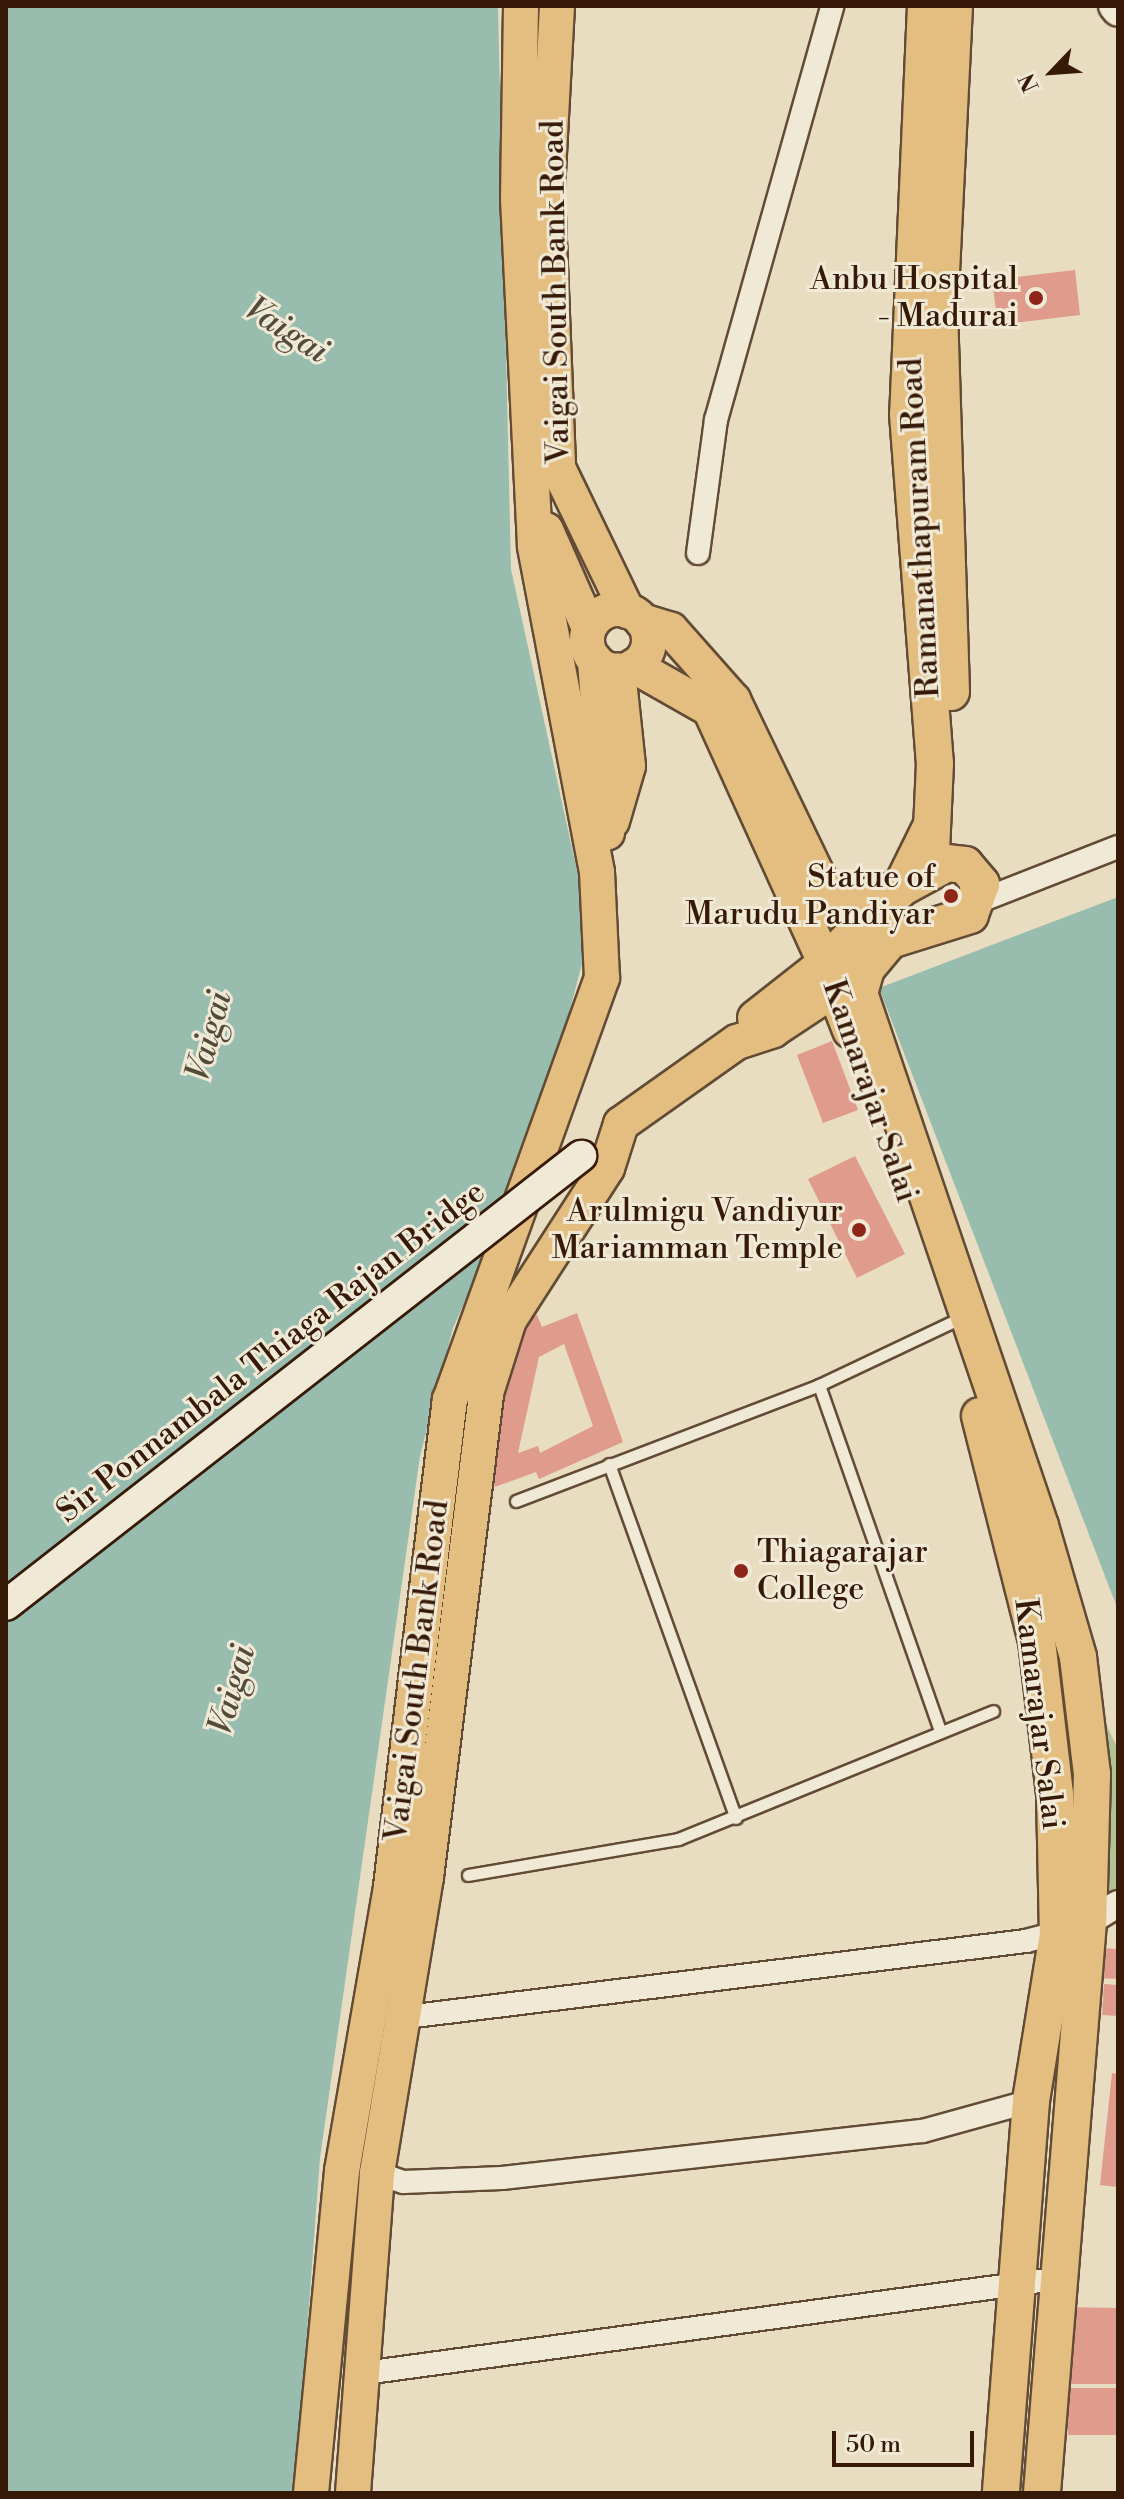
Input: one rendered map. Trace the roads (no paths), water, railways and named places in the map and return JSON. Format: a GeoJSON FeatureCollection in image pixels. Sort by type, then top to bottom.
{"type":"FeatureCollection","features":[{"type":"Feature","properties":{"kind":"highway","name":"Ramanathapuram Road"},"geometry":{"type":"LineString","coordinates":[[926,6],[908,414],[935,763],[929,874]]}},
{"type":"Feature","properties":{"kind":"highway","name":"Ramanathapuram Road"},"geometry":{"type":"LineString","coordinates":[[929,874],[939,313],[954,6]]}},
{"type":"Feature","properties":{"kind":"highway"},"geometry":{"type":"LineString","coordinates":[[929,874],[977,876],[980,901],[970,915],[945,919],[890,940],[843,973],[929,874]]}},
{"type":"Feature","properties":{"kind":"highway","name":"Kamarajar Salai"},"geometry":{"type":"LineString","coordinates":[[843,973],[859,993],[960,1318],[1078,1657],[1092,1774],[1088,1920],[1055,2279],[1042,2493]]}},
{"type":"Feature","properties":{"kind":"highway","name":"Kamarajar Salai"},"geometry":{"type":"LineString","coordinates":[[1001,2493],[1031,2101],[1088,1920]]}},
{"type":"Feature","properties":{"kind":"main road","name":"Vaigai South Bank Road"},"geometry":{"type":"LineString","coordinates":[[311,2493],[342,2171],[391,1886],[450,1400],[591,1024],[605,929],[535,546],[518,198],[521,6]]}},
{"type":"Feature","properties":{"kind":"main road","name":"Vaigai South Bank Road"},"geometry":{"type":"LineString","coordinates":[[557,6],[547,190],[558,468],[635,616]]}},
{"type":"Feature","properties":{"kind":"main road"},"geometry":{"type":"LineString","coordinates":[[1114,6],[1118,11]]}},
{"type":"Feature","properties":{"kind":"main road","name":"Vaigai South Bank Road"},"geometry":{"type":"LineString","coordinates":[[535,505],[609,656],[628,766],[597,872]]}},
{"type":"Feature","properties":{"kind":"main road"},"geometry":{"type":"LineString","coordinates":[[609,656],[609,610],[671,630],[733,700],[831,904],[929,874]]}},
{"type":"Feature","properties":{"kind":"main road"},"geometry":{"type":"LineString","coordinates":[[609,656],[648,645],[635,616]]}},
{"type":"Feature","properties":{"kind":"main road"},"geometry":{"type":"LineString","coordinates":[[609,656],[710,709],[843,973],[773,1030],[737,1042],[621,1124]]}},
{"type":"Feature","properties":{"kind":"main road","name":"Vaigai South Bank Road"},"geometry":{"type":"LineString","coordinates":[[353,2493],[357,2374],[377,2173],[398,2018],[426,1877],[486,1393],[509,1320],[607,1168],[621,1124]]}},
{"type":"Feature","properties":{"kind":"main road","name":"Sir Ponnambala Thiaga Rajan Bridge"},"geometry":{"type":"LineString","coordinates":[[6,1605],[621,1124]]}},
{"type":"Feature","properties":{"kind":"main road"},"geometry":{"type":"LineString","coordinates":[[323,2360],[354,2428]]}},
{"type":"Feature","properties":{"kind":"street"},"geometry":{"type":"LineString","coordinates":[[698,553],[716,420],[832,6]]}},
{"type":"Feature","properties":{"kind":"street"},"geometry":{"type":"LineString","coordinates":[[980,901],[1118,847]]}},
{"type":"Feature","properties":{"kind":"street"},"geometry":{"type":"LineString","coordinates":[[398,2018],[1088,1920]]}},
{"type":"Feature","properties":{"kind":"street"},"geometry":{"type":"LineString","coordinates":[[377,2173],[403,2182],[502,2178],[923,2131],[1031,2101]]}},
{"type":"Feature","properties":{"kind":"street"},"geometry":{"type":"LineString","coordinates":[[357,2374],[1055,2279]]}},
{"type":"Feature","properties":{"kind":"lane"},"geometry":{"type":"LineString","coordinates":[[516,1501],[819,1385],[960,1318]]}},
{"type":"Feature","properties":{"kind":"lane"},"geometry":{"type":"LineString","coordinates":[[819,1385],[940,1731]]}},
{"type":"Feature","properties":{"kind":"lane"},"geometry":{"type":"LineString","coordinates":[[609,1464],[736,1818]]}},
{"type":"Feature","properties":{"kind":"lane"},"geometry":{"type":"LineString","coordinates":[[468,1875],[678,1839],[993,1711]]}},
{"type":"Feature","properties":{"kind":"water","name":"Vaigai"},"geometry":{"type":"Polygon","coordinates":[[[6,6],[498,6],[511,569],[580,885],[584,956],[534,1147],[453,1328],[420,1456],[320,2158],[295,2493],[6,2493],[6,6]]]}},
{"type":"Feature","properties":{"kind":"water"},"geometry":{"type":"Polygon","coordinates":[[[1118,897],[1118,1610],[879,988],[1118,897]]]}},
{"type":"Feature","properties":{"kind":"place","name":"Anbu Hospital - Madurai"},"geometry":{"type":"Point","coordinates":[1036,298]}},
{"type":"Feature","properties":{"kind":"place","name":"Statue of Marudu Pandiyar"},"geometry":{"type":"Point","coordinates":[951,896]}},
{"type":"Feature","properties":{"kind":"place","name":"Arulmigu Vandiyur Mariamman Temple"},"geometry":{"type":"Point","coordinates":[859,1230]}},
{"type":"Feature","properties":{"kind":"place","name":"Thiagarajar College"},"geometry":{"type":"Point","coordinates":[741,1571]}}]}
